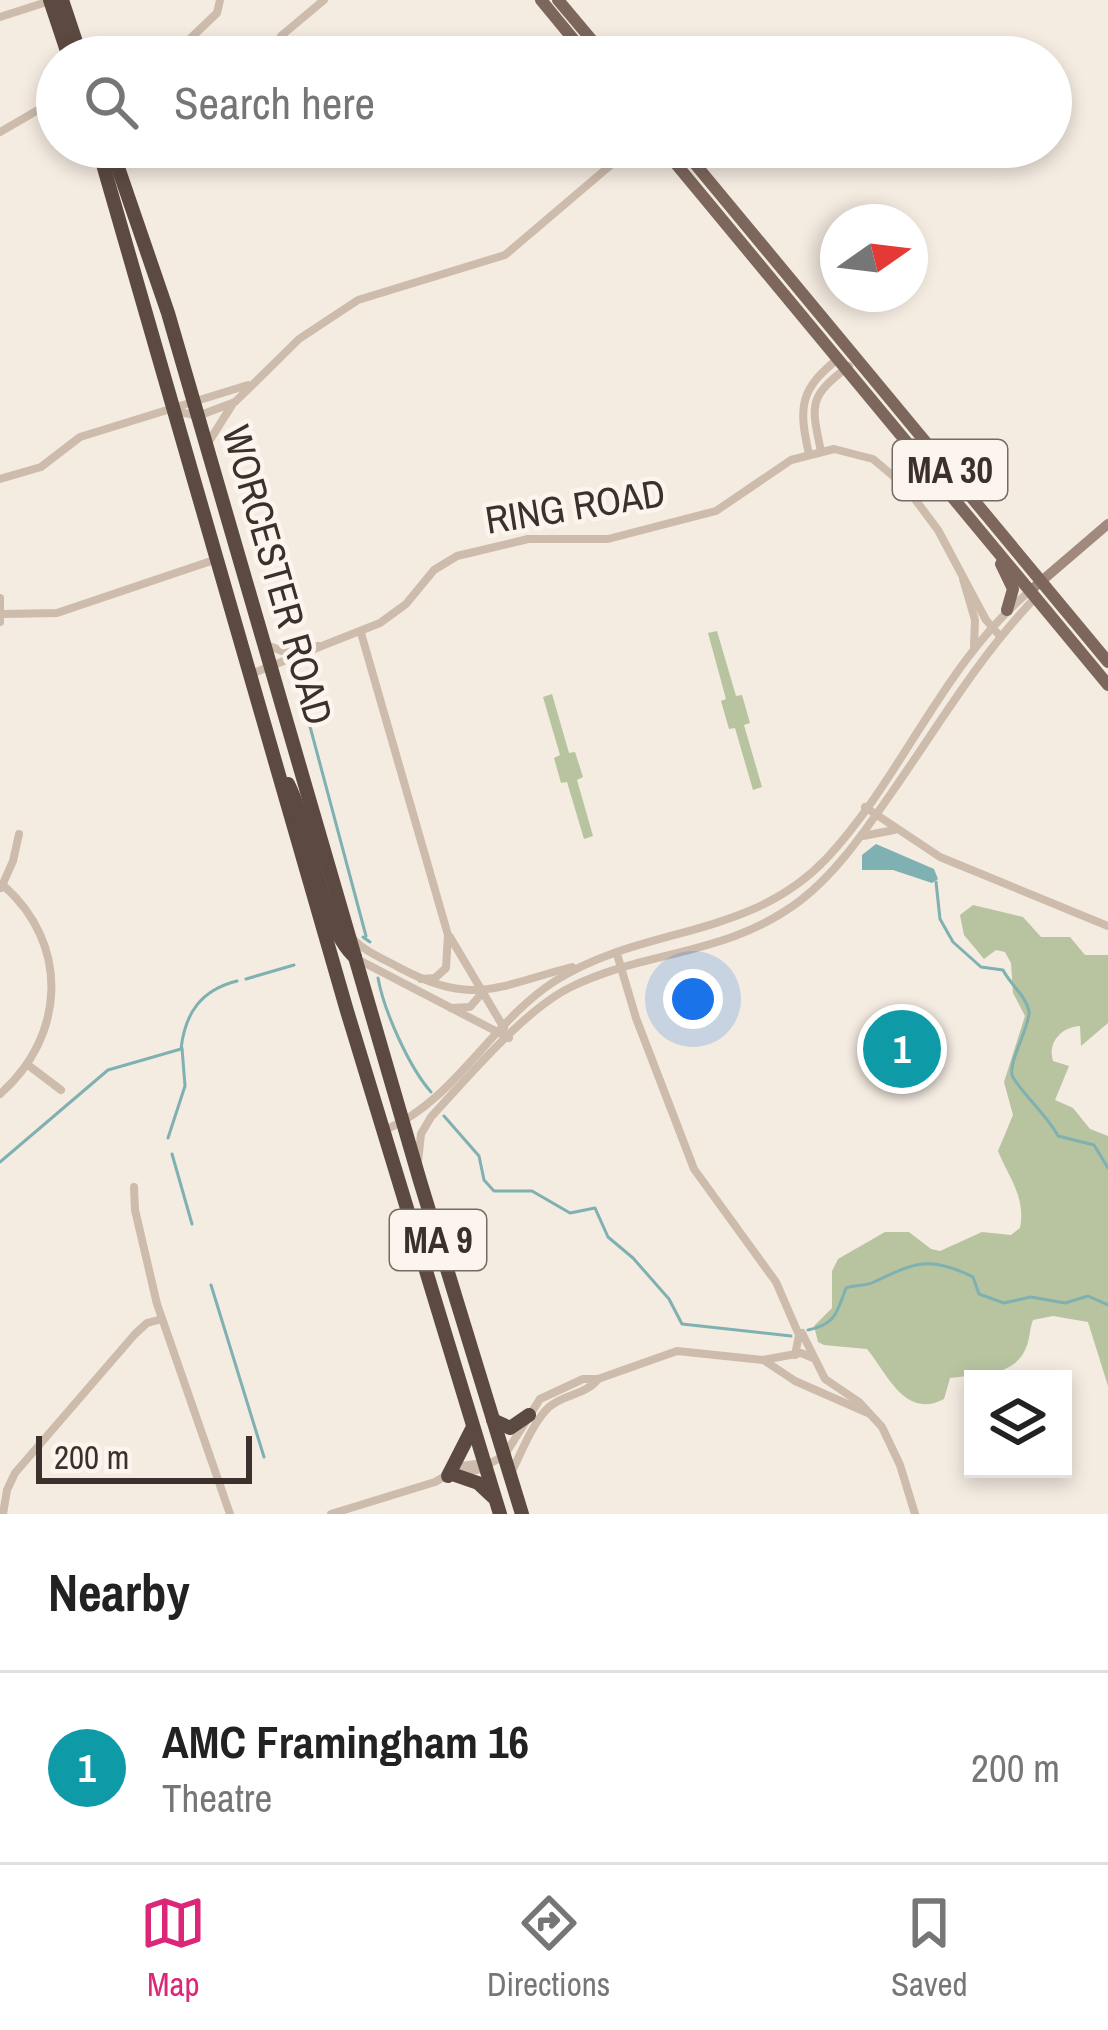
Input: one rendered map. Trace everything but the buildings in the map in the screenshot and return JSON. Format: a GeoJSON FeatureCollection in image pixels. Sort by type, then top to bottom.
{"type":"FeatureCollection","features":[{"type":"Feature","properties":{"kind":"highway"},"geometry":{"type":"LineString","coordinates":[[50,0],[62,36]]}},
{"type":"Feature","properties":{"kind":"highway"},"geometry":{"type":"LineString","coordinates":[[62,0],[74,36]]}},
{"type":"Feature","properties":{"kind":"highway","name":"WORCESTER ROAD"},"geometry":{"type":"LineString","coordinates":[[104,168],[383,1131]]}},
{"type":"Feature","properties":{"kind":"highway","name":"WORCESTER ROAD"},"geometry":{"type":"LineString","coordinates":[[118,168],[208,450],[403,1123]]}},
{"type":"Feature","properties":{"kind":"highway"},"geometry":{"type":"LineString","coordinates":[[273,753],[300,810],[335,932],[357,959]]}},
{"type":"Feature","properties":{"kind":"highway","name":"MA 9"},"geometry":{"type":"LineString","coordinates":[[403,1123],[522,1514]]}},
{"type":"Feature","properties":{"kind":"highway","name":"MA 9"},"geometry":{"type":"LineString","coordinates":[[383,1131],[498,1509]]}},
{"type":"Feature","properties":{"kind":"highway"},"geometry":{"type":"LineString","coordinates":[[493,1420],[508,1428],[529,1415]]}},
{"type":"Feature","properties":{"kind":"highway"},"geometry":{"type":"LineString","coordinates":[[472,1424],[469,1441],[452,1473],[481,1484],[498,1509]]}},
{"type":"Feature","properties":{"kind":"main road"},"geometry":{"type":"LineString","coordinates":[[541,0],[571,36]]}},
{"type":"Feature","properties":{"kind":"main road"},"geometry":{"type":"LineString","coordinates":[[559,0],[589,36]]}},
{"type":"Feature","properties":{"kind":"main road","name":"MA 30"},"geometry":{"type":"LineString","coordinates":[[680,168],[848,359],[1108,685]]}},
{"type":"Feature","properties":{"kind":"main road","name":"MA 30"},"geometry":{"type":"LineString","coordinates":[[698,168],[967,514],[1108,662]]}},
{"type":"Feature","properties":{"kind":"main road"},"geometry":{"type":"LineString","coordinates":[[967,514],[1011,581],[1013,596],[1007,610]]}},
{"type":"Feature","properties":{"kind":"street"},"geometry":{"type":"LineString","coordinates":[[0,17],[50,0]]}},
{"type":"Feature","properties":{"kind":"street"},"geometry":{"type":"LineString","coordinates":[[192,36],[217,13],[220,0]]}},
{"type":"Feature","properties":{"kind":"street"},"geometry":{"type":"LineString","coordinates":[[280,36],[324,0]]}},
{"type":"Feature","properties":{"kind":"street"},"geometry":{"type":"LineString","coordinates":[[0,132],[36,112]]}},
{"type":"Feature","properties":{"kind":"street"},"geometry":{"type":"LineString","coordinates":[[208,450],[211,434],[248,385],[304,334],[354,302],[491,262],[510,252],[608,168]]}},
{"type":"Feature","properties":{"kind":"street"},"geometry":{"type":"LineString","coordinates":[[821,451],[813,422],[816,399],[848,359]]}},
{"type":"Feature","properties":{"kind":"street"},"geometry":{"type":"LineString","coordinates":[[809,454],[802,421],[804,399],[813,382],[848,359]]}},
{"type":"Feature","properties":{"kind":"street"},"geometry":{"type":"LineString","coordinates":[[0,479],[41,467],[80,437],[174,409],[185,416],[248,385]]}},
{"type":"Feature","properties":{"kind":"street"},"geometry":{"type":"LineString","coordinates":[[196,410],[235,402]]}},
{"type":"Feature","properties":{"kind":"street","name":"RING ROAD"},"geometry":{"type":"LineString","coordinates":[[250,674],[361,633],[399,610],[430,573],[457,556],[528,539],[608,539],[716,511],[791,460],[821,451],[858,453],[891,471],[929,515],[999,635]]}},
{"type":"Feature","properties":{"kind":"street"},"geometry":{"type":"LineString","coordinates":[[348,930],[358,945],[421,979],[452,991],[482,991],[724,923],[770,903],[823,862],[990,626],[1108,524]]}},
{"type":"Feature","properties":{"kind":"street"},"geometry":{"type":"LineString","coordinates":[[0,598],[1,618],[57,613],[217,560]]}},
{"type":"Feature","properties":{"kind":"street","name":"RING ROAD"},"geometry":{"type":"LineString","coordinates":[[959,566],[976,626],[972,653]]}},
{"type":"Feature","properties":{"kind":"street"},"geometry":{"type":"LineString","coordinates":[[420,1181],[419,1141],[427,1123],[556,995],[621,970],[710,947],[766,923],[819,884],[861,837],[999,635],[1036,590]]}},
{"type":"Feature","properties":{"kind":"street"},"geometry":{"type":"LineString","coordinates":[[361,633],[447,930],[446,968],[438,976],[421,979]]}},
{"type":"Feature","properties":{"kind":"street"},"geometry":{"type":"LineString","coordinates":[[261,634],[270,647],[280,651],[319,646]]}},
{"type":"Feature","properties":{"kind":"street"},"geometry":{"type":"LineString","coordinates":[[866,807],[944,859],[1108,926]]}},
{"type":"Feature","properties":{"kind":"street"},"geometry":{"type":"LineString","coordinates":[[861,837],[898,830]]}},
{"type":"Feature","properties":{"kind":"street"},"geometry":{"type":"LineString","coordinates":[[0,1094],[28,1065],[48,1024],[52,968],[34,919],[1,887],[19,834]]}},
{"type":"Feature","properties":{"kind":"street"},"geometry":{"type":"LineString","coordinates":[[447,930],[508,1038]]}},
{"type":"Feature","properties":{"kind":"street"},"geometry":{"type":"LineString","coordinates":[[617,954],[697,1175],[770,1272],[827,1380],[870,1413],[893,1449],[915,1514]]}},
{"type":"Feature","properties":{"kind":"street"},"geometry":{"type":"LineString","coordinates":[[357,959],[500,1030]]}},
{"type":"Feature","properties":{"kind":"street"},"geometry":{"type":"LineString","coordinates":[[383,1131],[419,1112],[553,982],[596,961]]}},
{"type":"Feature","properties":{"kind":"street"},"geometry":{"type":"LineString","coordinates":[[444,1006],[468,1008],[482,991]]}},
{"type":"Feature","properties":{"kind":"street"},"geometry":{"type":"LineString","coordinates":[[28,1065],[61,1090]]}},
{"type":"Feature","properties":{"kind":"street"},"geometry":{"type":"LineString","coordinates":[[134,1187],[144,1252],[162,1318],[230,1514]]}},
{"type":"Feature","properties":{"kind":"street"},"geometry":{"type":"LineString","coordinates":[[789,1375],[788,1363],[799,1340],[792,1317]]}},
{"type":"Feature","properties":{"kind":"street"},"geometry":{"type":"LineString","coordinates":[[3,1514],[10,1481],[22,1464],[129,1340],[147,1323],[162,1318]]}},
{"type":"Feature","properties":{"kind":"street"},"geometry":{"type":"LineString","coordinates":[[332,1514],[452,1473],[477,1470],[504,1456],[548,1393],[583,1379],[677,1351],[764,1360],[795,1355],[815,1360]]}},
{"type":"Feature","properties":{"kind":"street"},"geometry":{"type":"LineString","coordinates":[[764,1360],[870,1413]]}},
{"type":"Feature","properties":{"kind":"street"},"geometry":{"type":"LineString","coordinates":[[802,1383],[814,1377],[815,1360]]}},
{"type":"Feature","properties":{"kind":"street"},"geometry":{"type":"LineString","coordinates":[[510,1475],[548,1408],[590,1388],[598,1378]]}},
{"type":"Feature","properties":{"kind":"green space"},"geometry":{"type":"Polygon","coordinates":[[[717,631],[736,696],[742,695],[750,723],[744,725],[762,787],[753,790],[735,728],[729,729],[721,701],[726,699],[708,633],[717,631]]]}},
{"type":"Feature","properties":{"kind":"green space"},"geometry":{"type":"Polygon","coordinates":[[[552,694],[569,753],[575,752],[583,777],[577,780],[593,836],[584,839],[567,782],[561,783],[554,758],[560,755],[543,697],[552,694]]]}},
{"type":"Feature","properties":{"kind":"green space"},"geometry":{"type":"Polygon","coordinates":[[[973,905],[1023,917],[1041,937],[1070,937],[1085,955],[1108,955],[1108,1023],[1081,1046],[1080,1026],[1067,1029],[1054,1042],[1052,1054],[1053,1061],[1069,1066],[1055,1100],[1073,1108],[1090,1129],[1108,1136],[1108,1386],[1088,1322],[1053,1316],[1033,1320],[1025,1350],[1011,1366],[964,1370],[964,1376],[950,1378],[944,1399],[930,1404],[908,1399],[898,1391],[867,1349],[818,1342],[814,1326],[832,1308],[832,1271],[838,1259],[885,1232],[909,1232],[940,1251],[982,1232],[1011,1235],[1020,1228],[1019,1197],[998,1151],[1013,1115],[1004,1082],[1025,1016],[1013,993],[1011,963],[1005,952],[996,950],[984,959],[964,935],[960,915],[973,905]]]}},
{"type":"Feature","properties":{"kind":"water"},"geometry":{"type":"Polygon","coordinates":[[[876,844],[934,869],[938,879],[932,883],[893,870],[862,870],[862,855],[876,844]]]}},
{"type":"Feature","properties":{"kind":"waterway"},"geometry":{"type":"LineString","coordinates":[[311,683],[304,692],[304,704],[366,936]]}},
{"type":"Feature","properties":{"kind":"waterway"},"geometry":{"type":"LineString","coordinates":[[936,882],[940,919],[953,942],[981,967],[1003,970],[1029,1011],[1012,1068],[1014,1079],[1058,1136],[1094,1145],[1108,1168]]}},
{"type":"Feature","properties":{"kind":"waterway"},"geometry":{"type":"LineString","coordinates":[[363,937],[370,942]]}},
{"type":"Feature","properties":{"kind":"waterway"},"geometry":{"type":"LineString","coordinates":[[246,979],[294,965]]}},
{"type":"Feature","properties":{"kind":"waterway"},"geometry":{"type":"LineString","coordinates":[[378,978],[398,1038],[431,1092]]}},
{"type":"Feature","properties":{"kind":"waterway"},"geometry":{"type":"LineString","coordinates":[[0,1162],[108,1070],[181,1049],[186,1024],[197,1005],[214,990],[237,981]]}},
{"type":"Feature","properties":{"kind":"waterway"},"geometry":{"type":"LineString","coordinates":[[168,1138],[185,1086],[182,1048]]}},
{"type":"Feature","properties":{"kind":"waterway"},"geometry":{"type":"LineString","coordinates":[[444,1116],[479,1156],[484,1180],[494,1191],[532,1191],[570,1213],[595,1208],[608,1237],[669,1299],[682,1324],[791,1336]]}},
{"type":"Feature","properties":{"kind":"waterway"},"geometry":{"type":"LineString","coordinates":[[172,1154],[192,1224]]}},
{"type":"Feature","properties":{"kind":"waterway"},"geometry":{"type":"LineString","coordinates":[[808,1330],[830,1320],[846,1288],[922,1264],[945,1266],[973,1277],[979,1294],[1004,1303],[1031,1297],[1065,1303],[1088,1296],[1108,1305]]}},
{"type":"Feature","properties":{"kind":"waterway"},"geometry":{"type":"LineString","coordinates":[[211,1285],[264,1457]]}},
{"type":"Feature","properties":{"kind":"place","name":"AMC Framingham 16"},"geometry":{"type":"Point","coordinates":[902,1049]}}]}
